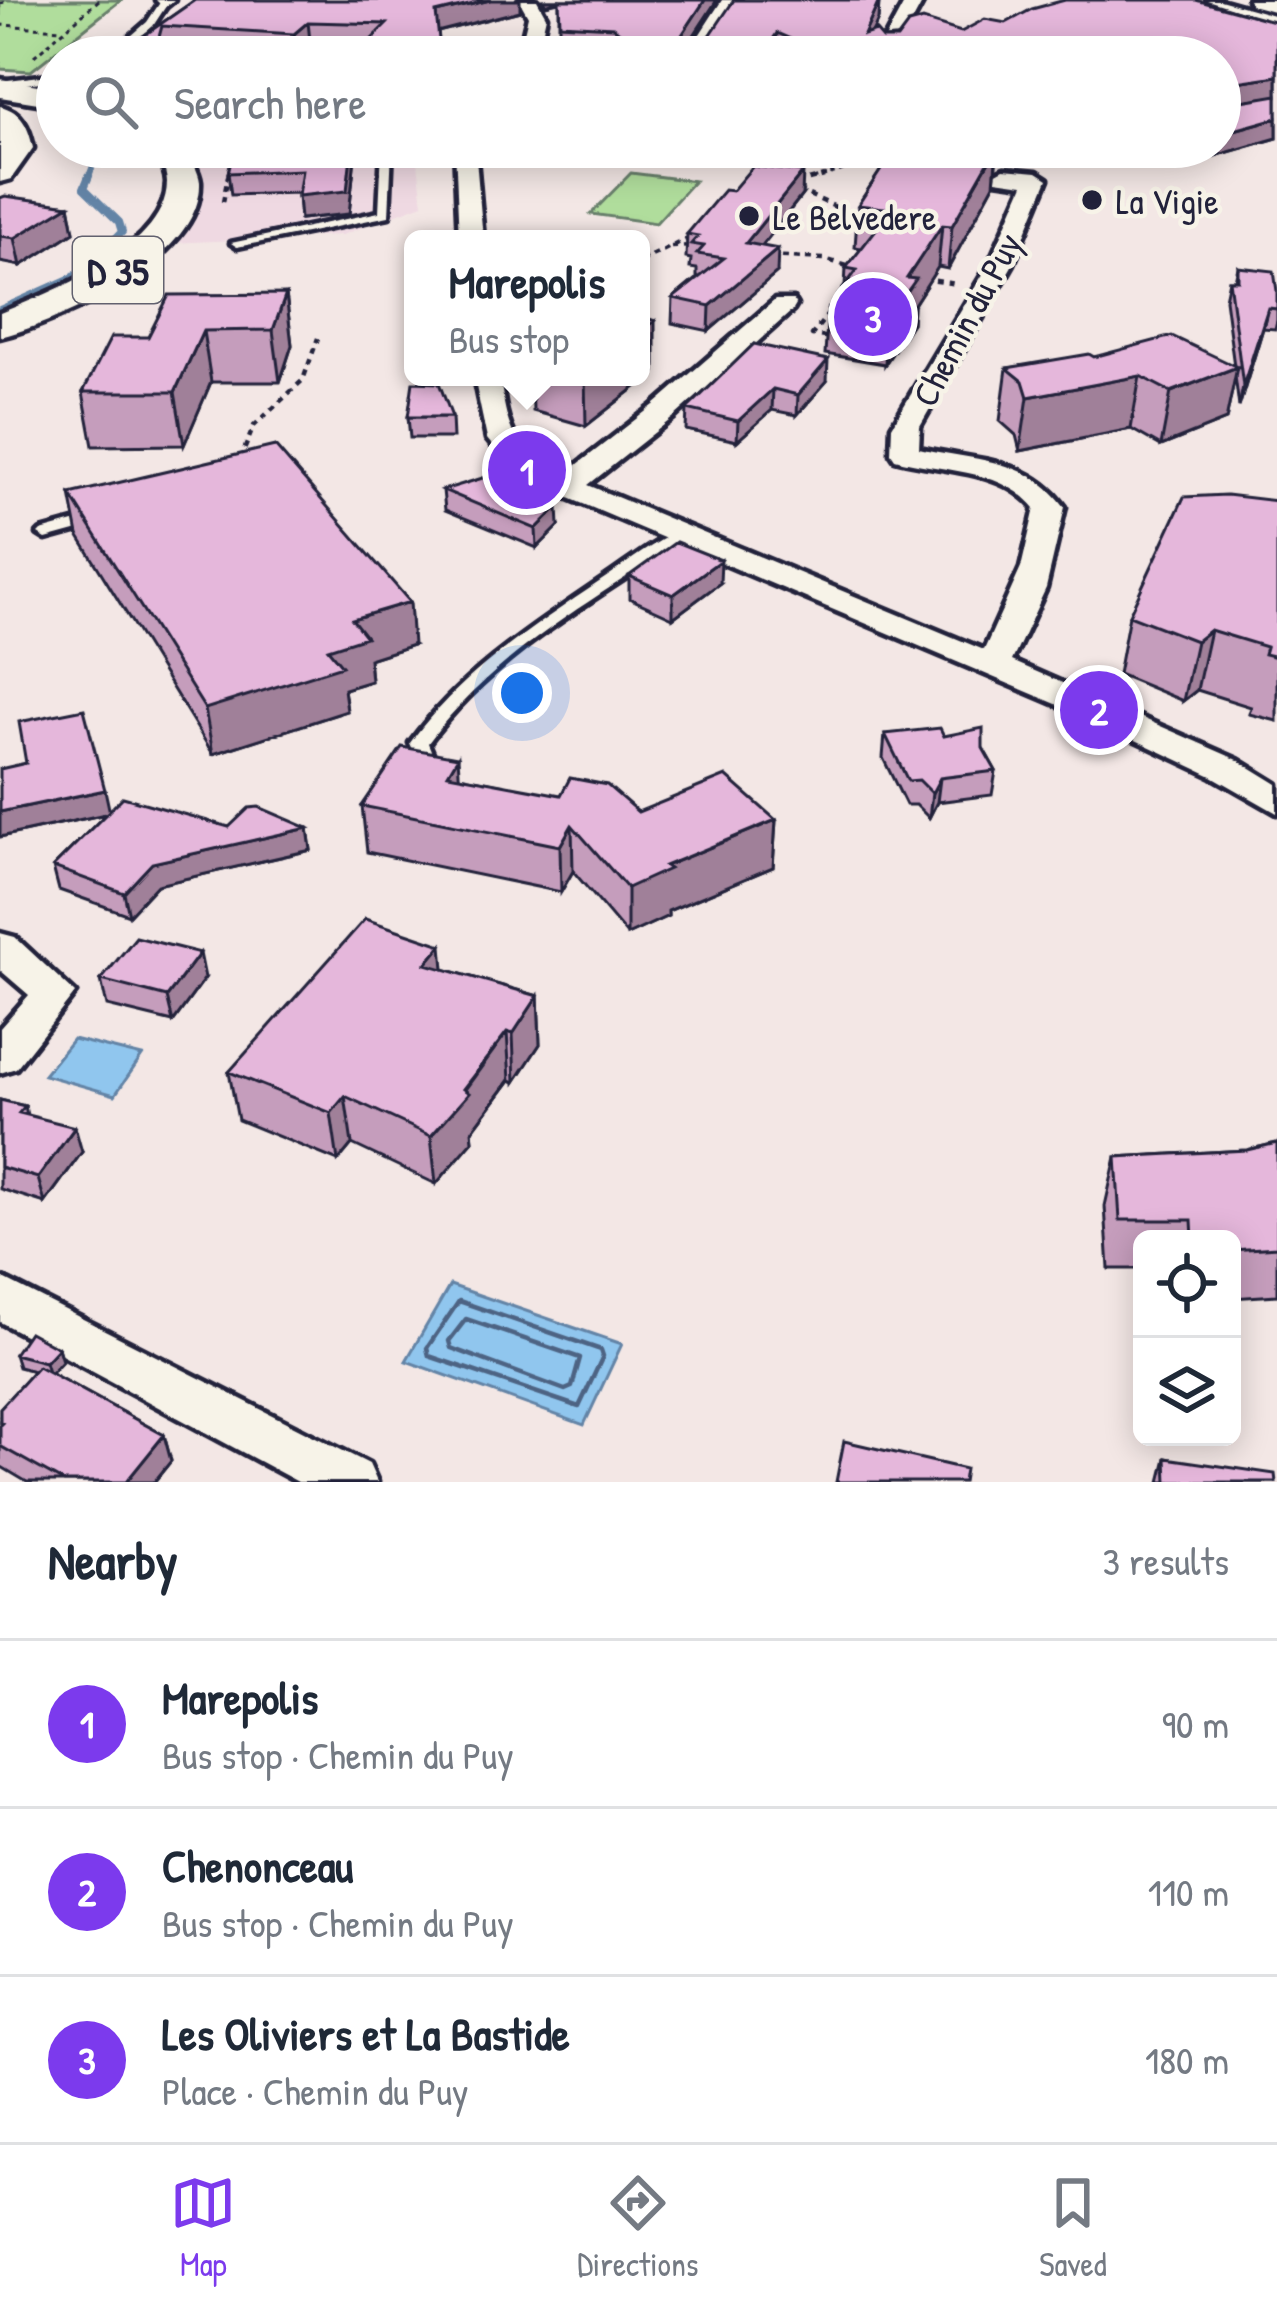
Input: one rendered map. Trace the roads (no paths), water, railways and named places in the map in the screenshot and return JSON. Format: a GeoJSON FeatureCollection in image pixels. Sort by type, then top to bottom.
{"type":"FeatureCollection","features":[{"type":"Feature","properties":{"kind":"main road"},"geometry":{"type":"LineString","coordinates":[[0,86],[36,93]]}},
{"type":"Feature","properties":{"kind":"main road"},"geometry":{"type":"LineString","coordinates":[[0,116],[14,130],[17,148],[0,172]]}},
{"type":"Feature","properties":{"kind":"main road","name":"D 35"},"geometry":{"type":"LineString","coordinates":[[0,326],[117,271],[166,231],[185,202],[187,185],[179,168]]}},
{"type":"Feature","properties":{"kind":"street"},"geometry":{"type":"LineString","coordinates":[[528,0],[537,16],[533,36]]}},
{"type":"Feature","properties":{"kind":"street"},"geometry":{"type":"LineString","coordinates":[[708,36],[731,0]]}},
{"type":"Feature","properties":{"kind":"street"},"geometry":{"type":"LineString","coordinates":[[896,36],[915,0]]}},
{"type":"Feature","properties":{"kind":"street"},"geometry":{"type":"LineString","coordinates":[[1259,0],[1277,5]]}},
{"type":"Feature","properties":{"kind":"street"},"geometry":{"type":"LineString","coordinates":[[466,168],[470,230]]}},
{"type":"Feature","properties":{"kind":"street","name":"Chemin du Puy"},"geometry":{"type":"LineString","coordinates":[[994,664],[1030,593],[1045,548],[1050,507],[1040,490],[1017,476],[923,459],[905,453],[903,441],[906,426],[995,274],[1037,179],[1004,175]]}},
{"type":"Feature","properties":{"kind":"street"},"geometry":{"type":"LineString","coordinates":[[566,488],[664,411],[784,305]]}},
{"type":"Feature","properties":{"kind":"street"},"geometry":{"type":"LineString","coordinates":[[488,386],[493,431],[506,452],[527,470],[994,664],[1226,768],[1277,801]]}},
{"type":"Feature","properties":{"kind":"street"},"geometry":{"type":"LineString","coordinates":[[0,947],[54,993],[0,1058]]}},
{"type":"Feature","properties":{"kind":"street"},"geometry":{"type":"LineString","coordinates":[[0,1298],[335,1479]]}},
{"type":"Feature","properties":{"kind":"lane"},"geometry":{"type":"LineString","coordinates":[[1211,0],[1277,19]]}},
{"type":"Feature","properties":{"kind":"lane"},"geometry":{"type":"LineString","coordinates":[[136,36],[164,2]]}},
{"type":"Feature","properties":{"kind":"lane"},"geometry":{"type":"LineString","coordinates":[[1215,14],[1277,19]]}},
{"type":"Feature","properties":{"kind":"lane"},"geometry":{"type":"LineString","coordinates":[[0,86],[36,80]]}},
{"type":"Feature","properties":{"kind":"lane"},"geometry":{"type":"LineString","coordinates":[[237,243],[385,214],[386,168]]}},
{"type":"Feature","properties":{"kind":"lane"},"geometry":{"type":"LineString","coordinates":[[46,534],[110,517]]}},
{"type":"Feature","properties":{"kind":"lane"},"geometry":{"type":"LineString","coordinates":[[433,774],[419,742],[426,730],[537,635],[682,535]]}},
{"type":"Feature","properties":{"kind":"water"},"geometry":{"type":"Polygon","coordinates":[[[73,1039],[142,1056],[115,1095],[44,1075],[73,1039]]]}},
{"type":"Feature","properties":{"kind":"water"},"geometry":{"type":"Polygon","coordinates":[[[450,1285],[622,1344],[584,1425],[406,1361],[450,1285]]]}},
{"type":"Feature","properties":{"kind":"waterway"},"geometry":{"type":"LineString","coordinates":[[88,179],[92,168]]}},
{"type":"Feature","properties":{"kind":"waterway"},"geometry":{"type":"LineString","coordinates":[[89,176],[84,188],[119,222],[122,232],[115,239]]}},
{"type":"Feature","properties":{"kind":"waterway"},"geometry":{"type":"LineString","coordinates":[[0,310],[74,277],[93,259]]}},
{"type":"Feature","properties":{"kind":"place","name":"La Vigie"},"geometry":{"type":"Point","coordinates":[1092,200]}},
{"type":"Feature","properties":{"kind":"place","name":"Le Belvedere"},"geometry":{"type":"Point","coordinates":[749,216]}},
{"type":"Feature","properties":{"kind":"place","name":"Les Oliviers et La Bastide"},"geometry":{"type":"Point","coordinates":[873,317]}},
{"type":"Feature","properties":{"kind":"place","name":"Marepolis"},"geometry":{"type":"Point","coordinates":[527,470]}},
{"type":"Feature","properties":{"kind":"place","name":"Chenonceau"},"geometry":{"type":"Point","coordinates":[1099,710]}}]}
